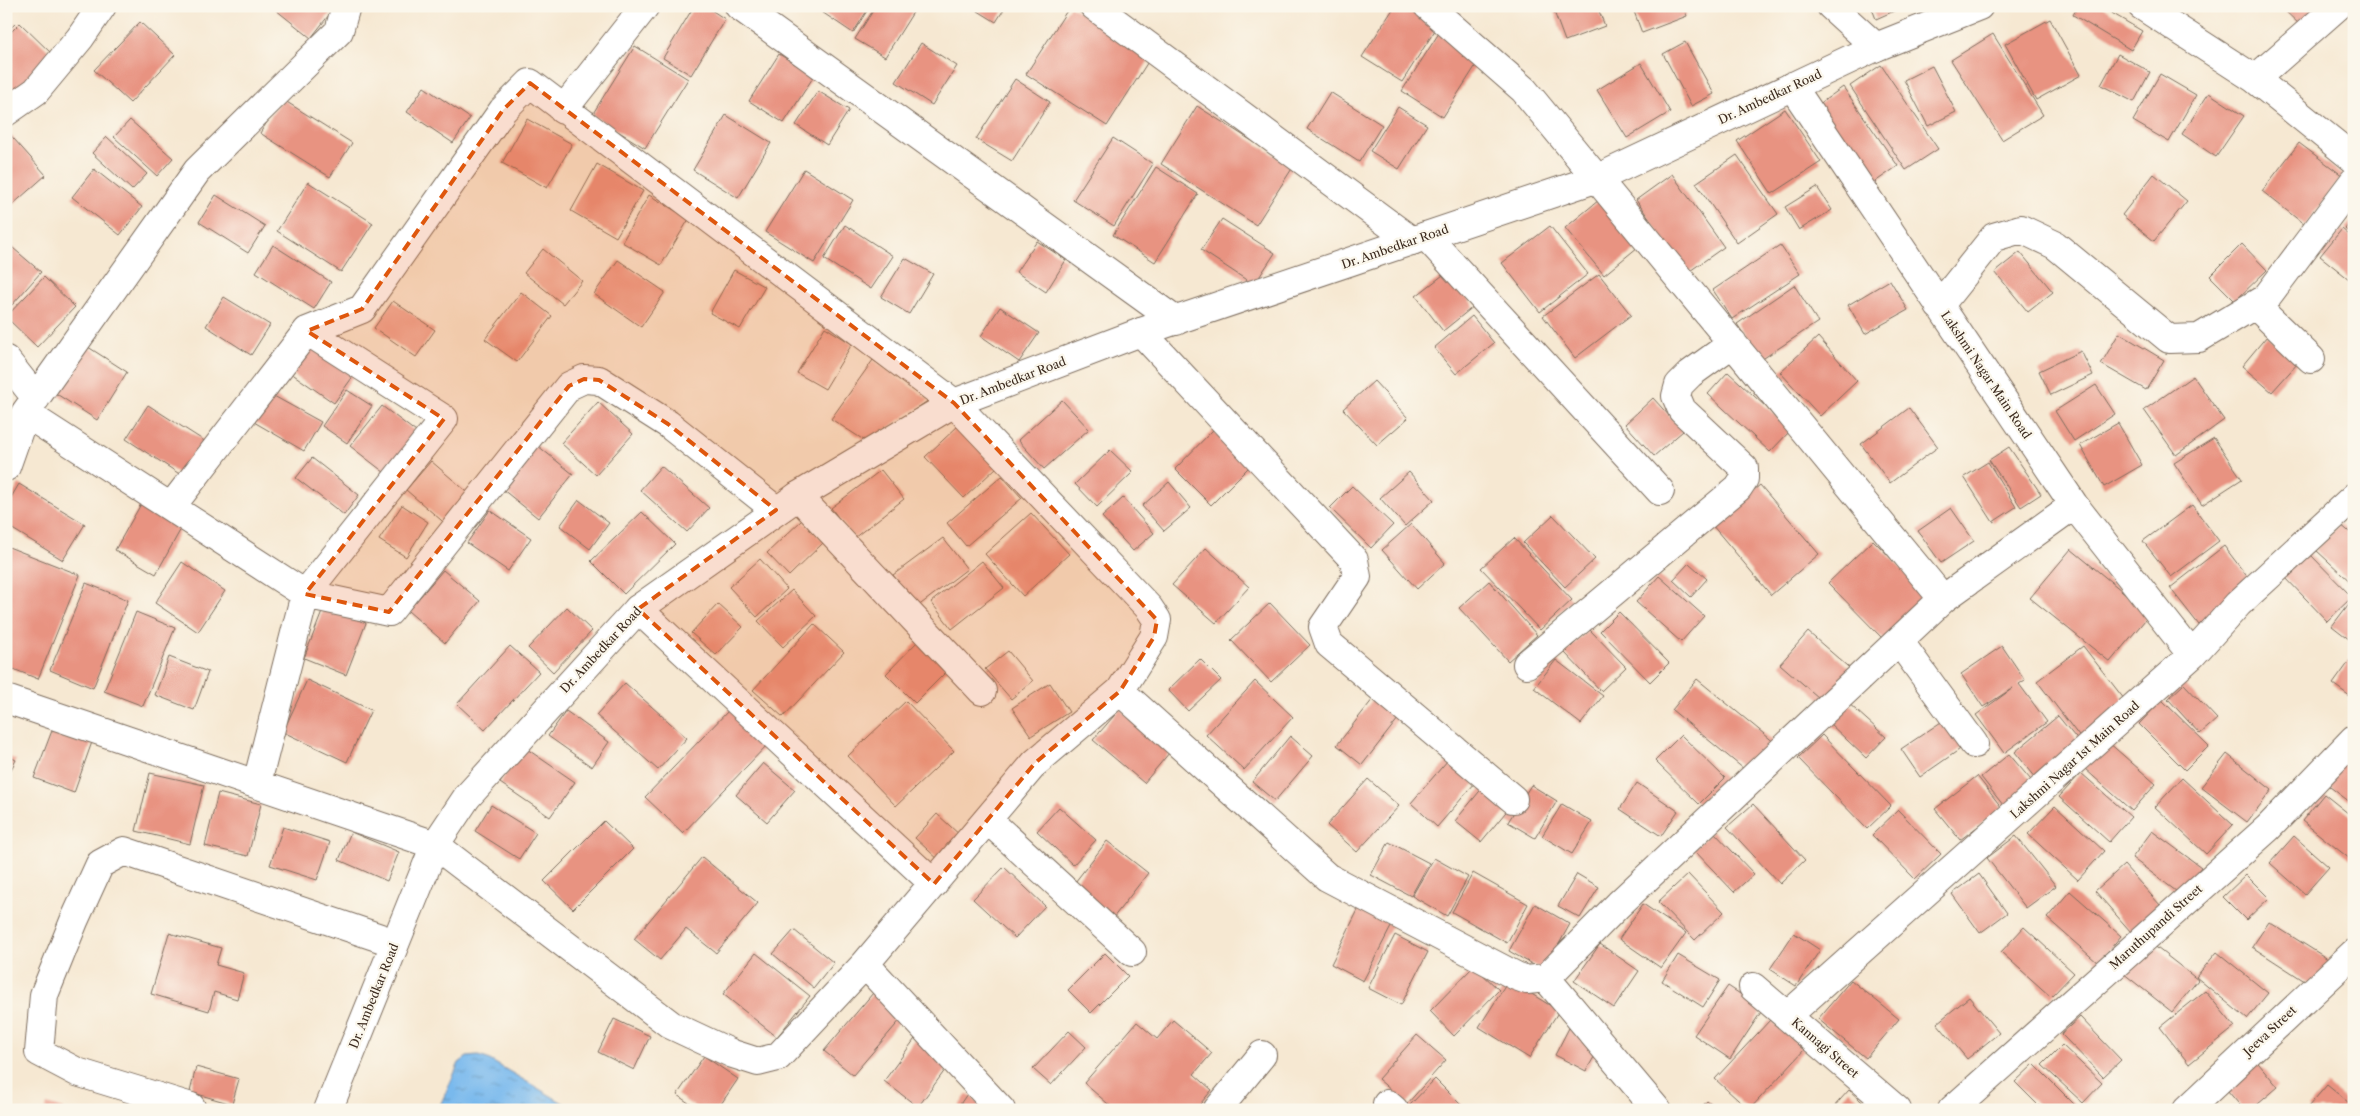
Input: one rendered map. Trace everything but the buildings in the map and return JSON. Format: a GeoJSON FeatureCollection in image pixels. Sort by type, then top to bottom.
{"type":"FeatureCollection","features":[{"type":"Feature","properties":{"kind":"street"},"geometry":{"type":"LineString","coordinates":[[6,112],[36,91],[80,38],[102,6]]}},
{"type":"Feature","properties":{"kind":"street"},"geometry":{"type":"LineString","coordinates":[[6,466],[30,405],[197,171],[339,31],[346,6]]}},
{"type":"Feature","properties":{"kind":"street"},"geometry":{"type":"LineString","coordinates":[[563,110],[645,6]]}},
{"type":"Feature","properties":{"kind":"street"},"geometry":{"type":"LineString","coordinates":[[739,6],[1176,321]]}},
{"type":"Feature","properties":{"kind":"street"},"geometry":{"type":"LineString","coordinates":[[1094,6],[1419,239],[1660,491]]}},
{"type":"Feature","properties":{"kind":"street"},"geometry":{"type":"LineString","coordinates":[[1428,6],[1524,90],[1943,599]]}},
{"type":"Feature","properties":{"kind":"street"},"geometry":{"type":"LineString","coordinates":[[1831,6],[1876,47]]}},
{"type":"Feature","properties":{"kind":"street","name":"Dr. Ambedkar Road"},"geometry":{"type":"LineString","coordinates":[[328,1110],[435,845],[467,797],[638,609],[787,503],[954,404],[1141,332],[1598,178],[1876,47],[1979,6]]}},
{"type":"Feature","properties":{"kind":"street"},"geometry":{"type":"LineString","coordinates":[[2142,6],[2255,79],[2354,159]]}},
{"type":"Feature","properties":{"kind":"street"},"geometry":{"type":"LineString","coordinates":[[2255,79],[2338,6]]}},
{"type":"Feature","properties":{"kind":"street"},"geometry":{"type":"LineString","coordinates":[[6,699],[435,845],[671,1025],[733,1054],[758,1062],[778,1057],[865,964],[1035,763],[1120,690],[1154,637],[1157,620],[1149,608],[954,404],[563,110],[530,83],[503,110],[362,309],[306,331],[171,507]]}},
{"type":"Feature","properties":{"kind":"street","name":"Lakshmi Nagar Main Road"},"geometry":{"type":"LineString","coordinates":[[1792,86],[2074,505],[2192,655]]}},
{"type":"Feature","properties":{"kind":"street"},"geometry":{"type":"LineString","coordinates":[[1939,306],[1994,236],[2021,229],[2055,245],[2169,339],[2199,338],[2266,298],[2354,181]]}},
{"type":"Feature","properties":{"kind":"street"},"geometry":{"type":"LineString","coordinates":[[2255,305],[2311,359]]}},
{"type":"Feature","properties":{"kind":"street"},"geometry":{"type":"LineString","coordinates":[[257,783],[305,594],[444,419],[306,331]]}},
{"type":"Feature","properties":{"kind":"street"},"geometry":{"type":"LineString","coordinates":[[1141,332],[1354,560],[1357,577],[1323,627],[1329,644],[1513,799]]}},
{"type":"Feature","properties":{"kind":"street"},"geometry":{"type":"LineString","coordinates":[[1527,664],[1738,488],[1744,479],[1744,468],[1682,410],[1676,396],[1679,385],[1690,374],[1733,343]]}},
{"type":"Feature","properties":{"kind":"street"},"geometry":{"type":"LineString","coordinates":[[6,360],[30,405],[171,507],[305,594],[389,612],[569,386],[584,379],[599,380],[787,503],[982,691]]}},
{"type":"Feature","properties":{"kind":"street","name":"Lakshmi Nagar 1st Main Road"},"geometry":{"type":"LineString","coordinates":[[1787,1016],[2192,655],[2238,604],[2354,497]]}},
{"type":"Feature","properties":{"kind":"street"},"geometry":{"type":"LineString","coordinates":[[1120,690],[1327,877],[1516,976],[1528,980],[1546,978],[1618,904],[1943,599],[2074,505]]}},
{"type":"Feature","properties":{"kind":"street"},"geometry":{"type":"LineString","coordinates":[[638,609],[934,884]]}},
{"type":"Feature","properties":{"kind":"street"},"geometry":{"type":"LineString","coordinates":[[1899,641],[1974,744]]}},
{"type":"Feature","properties":{"kind":"street","name":"Maruthupandi Street"},"geometry":{"type":"LineString","coordinates":[[1952,1110],[2268,828],[2354,739]]}},
{"type":"Feature","properties":{"kind":"street"},"geometry":{"type":"LineString","coordinates":[[988,820],[1132,952]]}},
{"type":"Feature","properties":{"kind":"street"},"geometry":{"type":"LineString","coordinates":[[190,1110],[191,1107],[77,1072],[39,1052],[44,995],[100,864],[124,851],[395,943]]}},
{"type":"Feature","properties":{"kind":"street","name":"Jeeva Street"},"geometry":{"type":"LineString","coordinates":[[2187,1110],[2354,953]]}},
{"type":"Feature","properties":{"kind":"street"},"geometry":{"type":"LineString","coordinates":[[865,964],[1001,1110]]}},
{"type":"Feature","properties":{"kind":"street"},"geometry":{"type":"LineString","coordinates":[[1546,978],[1657,1110]]}},
{"type":"Feature","properties":{"kind":"street","name":"Kannagi Street"},"geometry":{"type":"LineString","coordinates":[[1753,987],[1897,1110]]}},
{"type":"Feature","properties":{"kind":"street"},"geometry":{"type":"LineString","coordinates":[[1217,1110],[1262,1055]]}},
{"type":"Feature","properties":{"kind":"highlighted area"},"geometry":{"type":"Polygon","coordinates":[[[530,83],[954,403],[1157,620],[1154,637],[1120,691],[1035,763],[934,884],[638,609],[776,510],[668,424],[599,380],[584,379],[569,386],[389,612],[305,594],[444,419],[307,331],[362,309],[503,110],[530,83]]]}},
{"type":"Feature","properties":{"kind":"water"},"geometry":{"type":"Polygon","coordinates":[[[478,1056],[488,1059],[575,1110],[438,1110],[459,1063],[467,1057],[478,1056]]]}}]}
